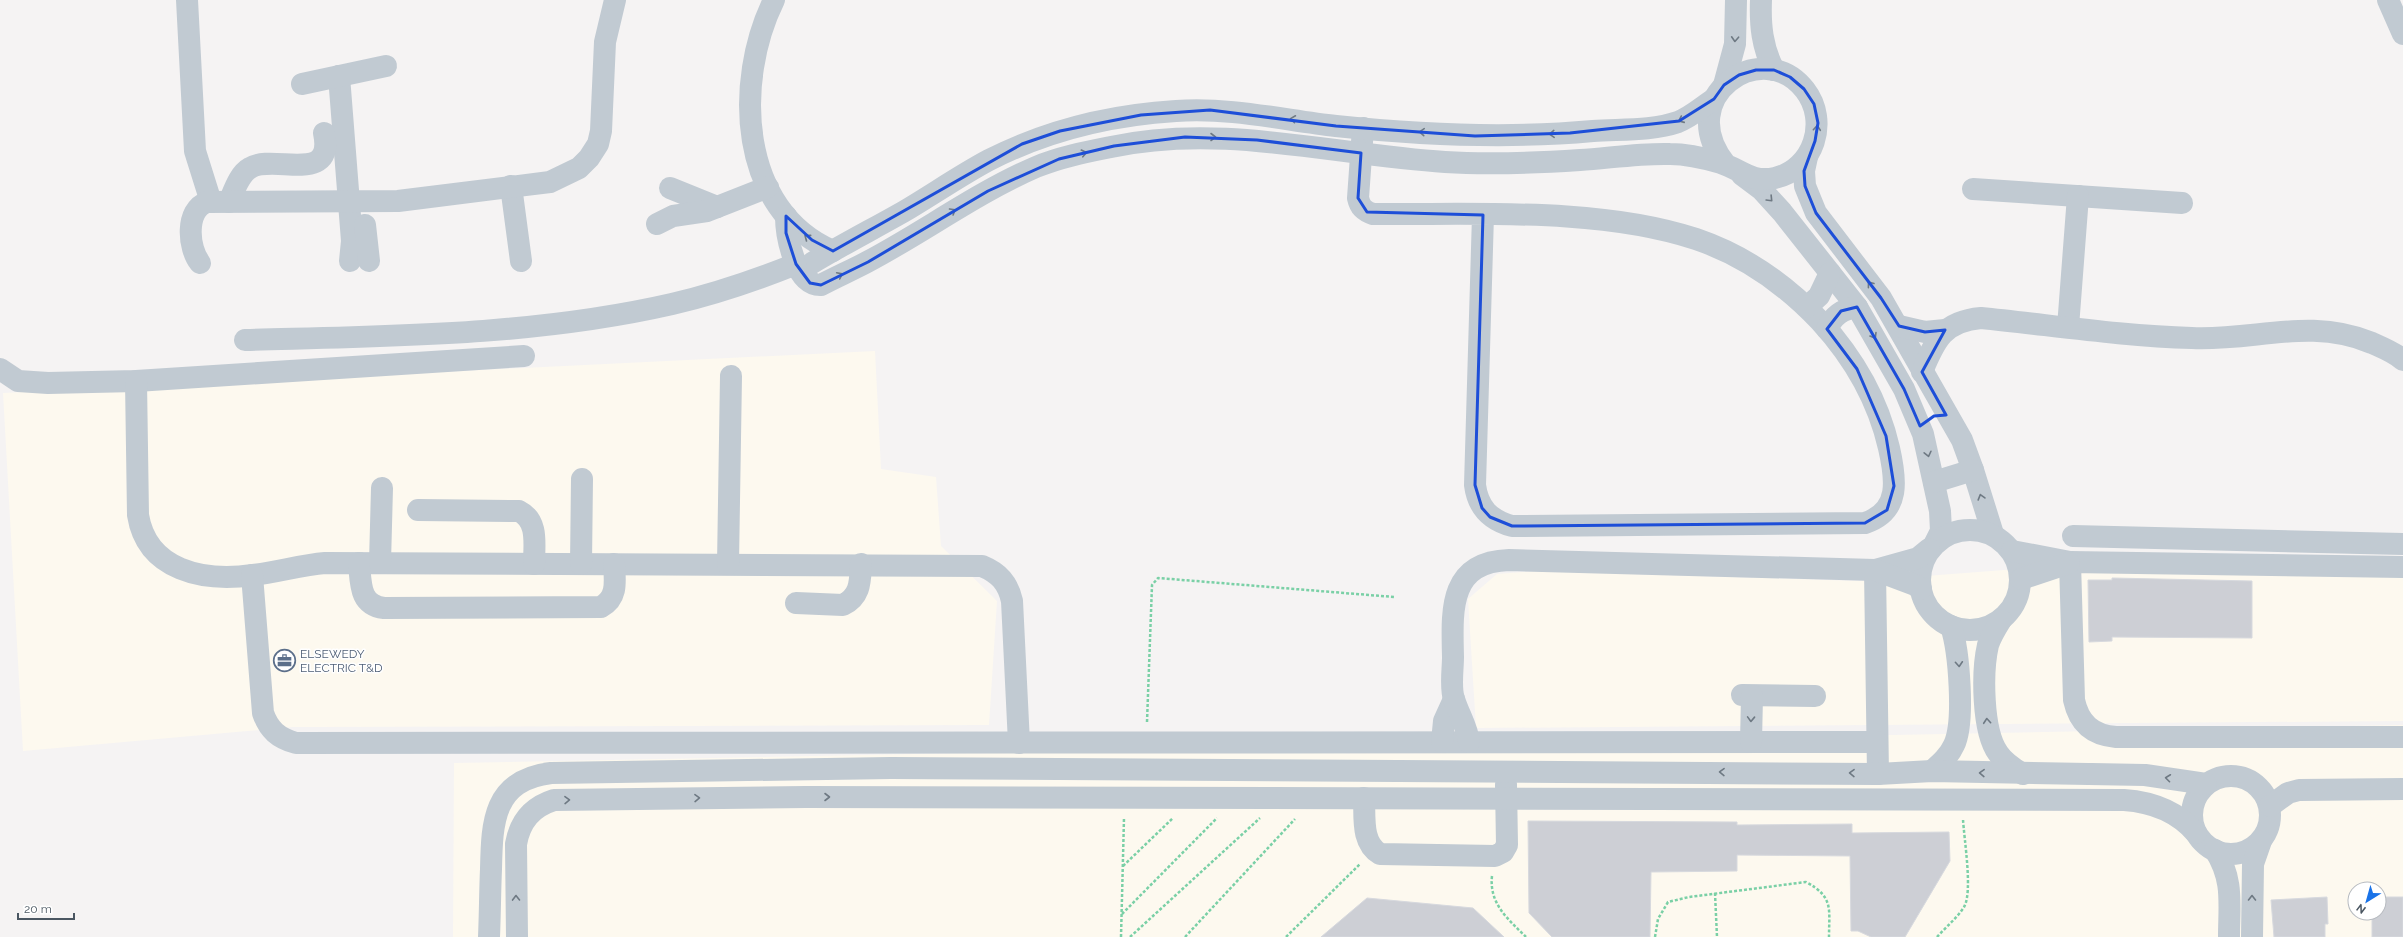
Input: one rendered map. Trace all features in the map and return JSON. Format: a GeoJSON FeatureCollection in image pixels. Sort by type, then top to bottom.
{"type":"FeatureCollection","features":[{"type":"Feature","properties":{"kind":"street"},"geometry":{"type":"LineString","coordinates":[[187,0],[195,151],[220,202]]}},
{"type":"Feature","properties":{"kind":"street"},"geometry":{"type":"LineString","coordinates":[[200,263],[193,251],[192,220],[196,208],[201,204],[220,202],[428,199],[511,186],[550,182],[567,176],[579,168],[589,158],[598,144],[603,116],[607,27],[615,0]]}},
{"type":"Feature","properties":{"kind":"street"},"geometry":{"type":"LineString","coordinates":[[774,0],[758,40],[750,81],[750,103],[754,148],[768,187],[786,216],[812,240],[833,251]]}},
{"type":"Feature","properties":{"kind":"street"},"geometry":{"type":"LineString","coordinates":[[1736,0],[1735,44],[1719,92],[1708,116],[1708,134],[1714,151],[1733,170],[1771,200],[1830,273],[1857,308],[1904,390],[1920,426],[1942,522],[1932,546],[1923,562],[1920,575],[1921,589],[1931,612],[1951,626],[1976,630],[2001,620]]}},
{"type":"Feature","properties":{"kind":"street"},"geometry":{"type":"LineString","coordinates":[[1761,0],[1762,37],[1765,50],[1774,70]]}},
{"type":"Feature","properties":{"kind":"street"},"geometry":{"type":"LineString","coordinates":[[2388,0],[2403,34]]}},
{"type":"Feature","properties":{"kind":"street"},"geometry":{"type":"LineString","coordinates":[[302,84],[386,66]]}},
{"type":"Feature","properties":{"kind":"street"},"geometry":{"type":"LineString","coordinates":[[245,340],[433,335],[548,324],[672,304],[801,271],[833,251],[905,211],[987,161],[1022,144],[1050,134],[1111,120],[1190,111],[1249,113],[1363,128],[1475,136],[1577,133],[1666,125],[1691,115],[1739,75],[1750,71],[1774,70],[1790,77],[1804,89],[1814,104],[1818,123],[1816,135],[1807,157],[1804,171],[1805,186],[1816,213],[1881,298],[1899,326],[1922,372],[1962,440],[1974,470],[1992,534]]}},
{"type":"Feature","properties":{"kind":"street"},"geometry":{"type":"LineString","coordinates":[[339,76],[356,201],[352,248],[359,261]]}},
{"type":"Feature","properties":{"kind":"street"},"geometry":{"type":"LineString","coordinates":[[1363,128],[1358,198],[1359,204],[1367,212],[1373,214],[1483,215],[1534,216],[1602,220],[1636,225],[1695,239],[1750,264],[1778,283],[1807,307],[1828,329],[1860,374],[1879,413],[1892,460],[1893,494],[1887,510],[1877,518],[1866,523],[1850,524],[1512,526],[1500,523],[1482,508],[1477,497],[1475,485],[1483,215]]}},
{"type":"Feature","properties":{"kind":"street"},"geometry":{"type":"LineString","coordinates":[[220,202],[244,173],[254,166],[308,165],[320,159],[326,148],[324,134]]}},
{"type":"Feature","properties":{"kind":"street"},"geometry":{"type":"LineString","coordinates":[[1050,134],[1059,159]]}},
{"type":"Feature","properties":{"kind":"street"},"geometry":{"type":"LineString","coordinates":[[786,216],[786,233],[801,271],[810,283],[821,285],[868,262],[988,191],[1059,159],[1114,146],[1185,137],[1249,140],[1444,162],[1506,163],[1685,154],[1758,179],[1777,177],[1794,170],[1807,157]]}},
{"type":"Feature","properties":{"kind":"street"},"geometry":{"type":"LineString","coordinates":[[511,186],[521,261]]}},
{"type":"Feature","properties":{"kind":"street"},"geometry":{"type":"LineString","coordinates":[[657,224],[673,216],[699,213],[717,207],[768,187]]}},
{"type":"Feature","properties":{"kind":"street"},"geometry":{"type":"LineString","coordinates":[[670,188],[717,207]]}},
{"type":"Feature","properties":{"kind":"street"},"geometry":{"type":"LineString","coordinates":[[1973,189],[2182,203]]}},
{"type":"Feature","properties":{"kind":"street"},"geometry":{"type":"LineString","coordinates":[[2068,327],[2078,196]]}},
{"type":"Feature","properties":{"kind":"street"},"geometry":{"type":"LineString","coordinates":[[1807,307],[1824,289],[1830,273]]}},
{"type":"Feature","properties":{"kind":"street"},"geometry":{"type":"LineString","coordinates":[[1828,329],[1830,322],[1841,311],[1857,308]]}},
{"type":"Feature","properties":{"kind":"street"},"geometry":{"type":"LineString","coordinates":[[1922,372],[1936,342],[1945,330],[1956,322],[1981,318],[2200,339],[2286,330],[2325,330],[2362,339],[2393,352],[2403,360]]}},
{"type":"Feature","properties":{"kind":"street"},"geometry":{"type":"LineString","coordinates":[[1899,326],[1925,332],[1945,330]]}},
{"type":"Feature","properties":{"kind":"street"},"geometry":{"type":"LineString","coordinates":[[0,368],[18,381],[34,384],[136,381],[524,356]]}},
{"type":"Feature","properties":{"kind":"street"},"geometry":{"type":"LineString","coordinates":[[728,564],[731,376]]}},
{"type":"Feature","properties":{"kind":"street"},"geometry":{"type":"LineString","coordinates":[[136,381],[138,515],[140,531],[146,541],[162,558],[182,571],[215,576],[252,575],[297,565],[369,563],[972,564],[987,568],[1000,576],[1010,592],[1012,601],[1019,743]]}},
{"type":"Feature","properties":{"kind":"street"},"geometry":{"type":"LineString","coordinates":[[1920,426],[1934,416],[1946,415]]}},
{"type":"Feature","properties":{"kind":"street"},"geometry":{"type":"LineString","coordinates":[[1934,482],[1974,470]]}},
{"type":"Feature","properties":{"kind":"street"},"geometry":{"type":"LineString","coordinates":[[581,564],[582,479]]}},
{"type":"Feature","properties":{"kind":"street"},"geometry":{"type":"LineString","coordinates":[[382,488],[369,563],[361,589],[364,596],[373,605],[384,608],[601,607],[607,604],[613,595],[614,564]]}},
{"type":"Feature","properties":{"kind":"street"},"geometry":{"type":"LineString","coordinates":[[418,510],[520,511],[530,518],[533,524],[534,564]]}},
{"type":"Feature","properties":{"kind":"street"},"geometry":{"type":"LineString","coordinates":[[1469,742],[1464,720],[1454,699],[1452,611],[1461,584],[1478,567],[1488,563],[1509,560],[1875,570],[1918,558],[1948,534],[1963,530],[1978,530],[1992,534],[2003,541],[2012,551],[2018,562],[2021,579],[2019,594],[2012,609],[2001,620],[1991,637],[1986,655],[1988,732],[1997,752],[2005,761],[2023,774]]}},
{"type":"Feature","properties":{"kind":"street"},"geometry":{"type":"LineString","coordinates":[[2073,536],[2403,544]]}},
{"type":"Feature","properties":{"kind":"street"},"geometry":{"type":"LineString","coordinates":[[2012,551],[2070,562],[2403,566]]}},
{"type":"Feature","properties":{"kind":"street"},"geometry":{"type":"LineString","coordinates":[[2021,579],[2070,562]]}},
{"type":"Feature","properties":{"kind":"street"},"geometry":{"type":"LineString","coordinates":[[2070,562],[2074,700],[2082,721],[2096,732],[2116,737],[2403,737]]}},
{"type":"Feature","properties":{"kind":"street"},"geometry":{"type":"LineString","coordinates":[[796,603],[843,605],[849,602],[859,589],[861,564]]}},
{"type":"Feature","properties":{"kind":"street"},"geometry":{"type":"LineString","coordinates":[[1875,570],[1915,585],[1921,589]]}},
{"type":"Feature","properties":{"kind":"street"},"geometry":{"type":"LineString","coordinates":[[1875,570],[1878,774]]}},
{"type":"Feature","properties":{"kind":"street"},"geometry":{"type":"LineString","coordinates":[[252,575],[263,713],[267,724],[274,734],[296,743],[1877,742]]}},
{"type":"Feature","properties":{"kind":"street"},"geometry":{"type":"LineString","coordinates":[[1932,771],[1949,755],[1958,734],[1960,670],[1957,648],[1951,626]]}},
{"type":"Feature","properties":{"kind":"street"},"geometry":{"type":"LineString","coordinates":[[1758,742],[1753,696],[1815,696]]}},
{"type":"Feature","properties":{"kind":"street"},"geometry":{"type":"LineString","coordinates":[[1442,742],[1444,721],[1454,699]]}},
{"type":"Feature","properties":{"kind":"street"},"geometry":{"type":"LineString","coordinates":[[1290,771],[1291,742]]}},
{"type":"Feature","properties":{"kind":"street"},"geometry":{"type":"LineString","coordinates":[[1138,769],[1142,743]]}},
{"type":"Feature","properties":{"kind":"street"},"geometry":{"type":"LineString","coordinates":[[489,937],[492,833],[495,814],[507,793],[527,779],[551,773],[891,768],[1506,772],[1640,771],[1878,774],[1932,771],[2023,774],[2145,775],[2206,784]]}},
{"type":"Feature","properties":{"kind":"street"},"geometry":{"type":"LineString","coordinates":[[891,768],[891,797]]}},
{"type":"Feature","properties":{"kind":"street"},"geometry":{"type":"LineString","coordinates":[[1640,771],[1641,800]]}},
{"type":"Feature","properties":{"kind":"street"},"geometry":{"type":"LineString","coordinates":[[1364,798],[1366,839],[1374,850],[1387,855],[1495,856],[1503,852],[1507,845],[1506,772]]}},
{"type":"Feature","properties":{"kind":"street"},"geometry":{"type":"LineString","coordinates":[[2196,833],[2192,820],[2193,807],[2198,794],[2206,784],[2218,778],[2231,775],[2244,777],[2260,789],[2270,806],[2271,818],[2268,830],[2261,841],[2253,864],[2252,937]]}},
{"type":"Feature","properties":{"kind":"street"},"geometry":{"type":"LineString","coordinates":[[2270,806],[2288,793],[2298,790],[2403,789]]}},
{"type":"Feature","properties":{"kind":"street"},"geometry":{"type":"LineString","coordinates":[[517,937],[516,844],[518,834],[526,817],[544,803],[554,800],[891,797],[1125,797],[2137,801],[2155,805],[2174,813],[2205,843],[2215,850],[2227,854],[2240,853],[2251,849],[2261,841]]}},
{"type":"Feature","properties":{"kind":"street"},"geometry":{"type":"LineString","coordinates":[[2215,850],[2224,865],[2230,884],[2229,937]]}},
{"type":"Feature","properties":{"kind":"path"},"geometry":{"type":"LineString","coordinates":[[1142,743],[1152,585],[1158,578],[1394,597]]}},
{"type":"Feature","properties":{"kind":"path"},"geometry":{"type":"LineString","coordinates":[[1121,937],[1125,797]]}},
{"type":"Feature","properties":{"kind":"path"},"geometry":{"type":"LineString","coordinates":[[1937,937],[1964,906],[1969,884],[1964,852],[1962,800]]}},
{"type":"Feature","properties":{"kind":"path"},"geometry":{"type":"LineString","coordinates":[[1123,866],[1176,815]]}},
{"type":"Feature","properties":{"kind":"path"},"geometry":{"type":"LineString","coordinates":[[1121,914],[1220,816]]}},
{"type":"Feature","properties":{"kind":"path"},"geometry":{"type":"LineString","coordinates":[[1130,937],[1261,817]]}},
{"type":"Feature","properties":{"kind":"path"},"geometry":{"type":"LineString","coordinates":[[1185,937],[1297,818]]}},
{"type":"Feature","properties":{"kind":"path"},"geometry":{"type":"LineString","coordinates":[[1286,937],[1374,850]]}},
{"type":"Feature","properties":{"kind":"path"},"geometry":{"type":"LineString","coordinates":[[1495,856],[1491,886],[1498,909],[1526,937]]}},
{"type":"Feature","properties":{"kind":"path"},"geometry":{"type":"LineString","coordinates":[[1656,937],[1658,919],[1668,902],[1715,893],[1806,882],[1821,890],[1829,906],[1829,937]]}},
{"type":"Feature","properties":{"kind":"path"},"geometry":{"type":"LineString","coordinates":[[1715,893],[1717,937]]}},
{"type":"Feature","properties":{"kind":"highlighted area"},"geometry":{"type":"Polygon","coordinates":[[[1756,70],[1774,70],[1790,77],[1804,89],[1814,104],[1818,123],[1815,141],[1804,171],[1805,186],[1816,213],[1881,298],[1899,326],[1925,332],[1945,330],[1922,372],[1946,415],[1934,416],[1920,426],[1904,389],[1857,307],[1841,311],[1827,329],[1857,369],[1886,436],[1894,486],[1887,510],[1865,523],[1512,526],[1490,517],[1482,508],[1475,485],[1483,215],[1367,212],[1358,198],[1361,153],[1257,140],[1185,137],[1114,146],[1059,159],[988,191],[868,262],[821,285],[810,283],[796,264],[786,233],[786,216],[812,240],[833,251],[1022,144],[1060,131],[1141,115],[1210,110],[1336,126],[1475,136],[1570,133],[1679,121],[1714,99],[1724,85],[1739,75],[1756,70]]]}},
{"type":"Feature","properties":{"kind":"shaded area"},"geometry":{"type":"Polygon","coordinates":[[[875,351],[881,469],[936,477],[941,546],[997,601],[989,725],[293,727],[23,751],[3,393],[875,351]]]}},
{"type":"Feature","properties":{"kind":"shaded area"},"geometry":{"type":"Polygon","coordinates":[[[2178,557],[2403,560],[2403,721],[1476,728],[1468,599],[1497,574],[1536,571],[1860,581],[2178,557]]]}},
{"type":"Feature","properties":{"kind":"shaded area"},"geometry":{"type":"Polygon","coordinates":[[[2403,725],[2403,937],[453,937],[454,763],[2403,725]]]}},
{"type":"Feature","properties":{"kind":"building"},"geometry":{"type":"Polygon","coordinates":[[[2112,578],[2252,581],[2252,638],[2112,637],[2112,641],[2089,642],[2088,580],[2112,580],[2112,578]]]}},
{"type":"Feature","properties":{"kind":"building"},"geometry":{"type":"Polygon","coordinates":[[[1528,821],[1737,822],[1737,825],[1852,824],[1852,833],[1949,832],[1950,861],[1905,937],[1871,937],[1858,931],[1851,931],[1850,856],[1737,855],[1737,871],[1651,872],[1650,937],[1552,937],[1529,913],[1528,821]]]}},
{"type":"Feature","properties":{"kind":"building"},"geometry":{"type":"Polygon","coordinates":[[[2327,897],[2328,924],[2325,924],[2325,937],[2274,937],[2271,900],[2327,897]]]}},
{"type":"Feature","properties":{"kind":"building"},"geometry":{"type":"Polygon","coordinates":[[[2387,897],[2403,897],[2403,937],[2372,937],[2372,921],[2387,921],[2387,897]]]}},
{"type":"Feature","properties":{"kind":"building"},"geometry":{"type":"Polygon","coordinates":[[[1367,898],[1473,908],[1504,937],[1321,937],[1367,898]]]}},
{"type":"Feature","properties":{"kind":"place","name":"ELSEWEDY ELECTRIC T&D"},"geometry":{"type":"Point","coordinates":[284,661]}}]}
